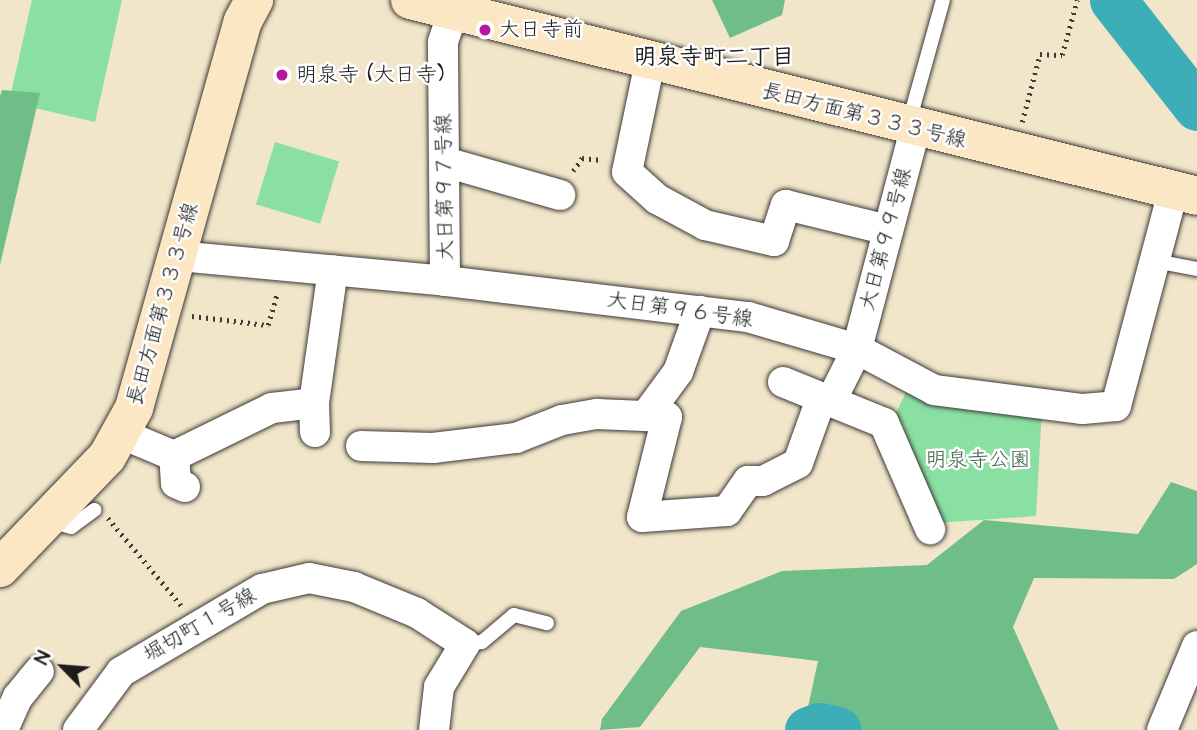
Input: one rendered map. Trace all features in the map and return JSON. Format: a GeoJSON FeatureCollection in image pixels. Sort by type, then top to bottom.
{"type":"FeatureCollection","features":[{"type":"Feature","properties":{"kind":"street","name":"長田方面第３３３号線"},"geometry":{"type":"LineString","coordinates":[[0,568],[122,434],[134,408],[243,21],[254,0]]}},
{"type":"Feature","properties":{"kind":"street","name":"長田方面第３３３号線"},"geometry":{"type":"LineString","coordinates":[[410,0],[915,129],[1185,194]]}},
{"type":"Feature","properties":{"kind":"street","name":"大日第９７号線"},"geometry":{"type":"LineString","coordinates":[[446,281],[443,42],[453,11]]}},
{"type":"Feature","properties":{"kind":"street"},"geometry":{"type":"LineString","coordinates":[[650,62],[627,168],[657,199],[705,225],[774,241],[786,205],[888,230]]}},
{"type":"Feature","properties":{"kind":"street","name":"大日第９９号線"},"geometry":{"type":"LineString","coordinates":[[647,414],[667,417],[642,517],[727,511],[748,481],[763,481],[799,463],[820,402],[832,399],[857,349],[915,129]]}},
{"type":"Feature","properties":{"kind":"street"},"geometry":{"type":"LineString","coordinates":[[445,162],[560,195]]}},
{"type":"Feature","properties":{"kind":"street","name":"大日第９６号線"},"geometry":{"type":"LineString","coordinates":[[177,256],[446,281],[748,317],[857,349],[934,390],[1083,409],[1116,406],[1155,261],[1185,194]]}},
{"type":"Feature","properties":{"kind":"street"},"geometry":{"type":"LineString","coordinates":[[315,432],[314,403],[332,270]]}},
{"type":"Feature","properties":{"kind":"street"},"geometry":{"type":"LineString","coordinates":[[361,446],[433,448],[516,438],[562,420],[597,414],[647,414],[678,372],[700,312]]}},
{"type":"Feature","properties":{"kind":"street"},"geometry":{"type":"LineString","coordinates":[[783,382],[832,399],[884,423],[930,529]]}},
{"type":"Feature","properties":{"kind":"street"},"geometry":{"type":"LineString","coordinates":[[122,434],[174,456],[272,408],[314,403]]}},
{"type":"Feature","properties":{"kind":"street"},"geometry":{"type":"LineString","coordinates":[[174,456],[176,483],[186,487]]}},
{"type":"Feature","properties":{"kind":"street","name":"堀切町１号線"},"geometry":{"type":"LineString","coordinates":[[78,730],[121,672],[192,621],[262,589],[309,578],[354,587],[417,613],[465,644]]}},
{"type":"Feature","properties":{"kind":"street"},"geometry":{"type":"LineString","coordinates":[[434,730],[439,687],[465,644]]}},
{"type":"Feature","properties":{"kind":"street"},"geometry":{"type":"LineString","coordinates":[[1162,730],[1197,646]]}},
{"type":"Feature","properties":{"kind":"street"},"geometry":{"type":"LineString","coordinates":[[3,730],[18,697],[39,671]]}},
{"type":"Feature","properties":{"kind":"lane"},"geometry":{"type":"LineString","coordinates":[[915,129],[912,111],[943,0]]}},
{"type":"Feature","properties":{"kind":"lane"},"geometry":{"type":"LineString","coordinates":[[1155,261],[1197,269]]}},
{"type":"Feature","properties":{"kind":"lane"},"geometry":{"type":"LineString","coordinates":[[46,520],[71,527],[94,510]]}},
{"type":"Feature","properties":{"kind":"lane"},"geometry":{"type":"LineString","coordinates":[[465,644],[482,642],[514,615],[547,623]]}},
{"type":"Feature","properties":{"kind":"path"},"geometry":{"type":"LineString","coordinates":[[1018,136],[1040,54],[1062,55],[1077,0]]}},
{"type":"Feature","properties":{"kind":"path"},"geometry":{"type":"LineString","coordinates":[[560,195],[569,191],[582,158],[627,168]]}},
{"type":"Feature","properties":{"kind":"path"},"geometry":{"type":"LineString","coordinates":[[190,316],[268,325],[279,286]]}},
{"type":"Feature","properties":{"kind":"path"},"geometry":{"type":"LineString","coordinates":[[94,510],[116,522],[192,621]]}},
{"type":"Feature","properties":{"kind":"green space"},"geometry":{"type":"Polygon","coordinates":[[[32,0],[122,0],[95,122],[9,102],[32,0]]]}},
{"type":"Feature","properties":{"kind":"green space"},"geometry":{"type":"Polygon","coordinates":[[[712,0],[785,0],[782,15],[730,38],[712,0]]]}},
{"type":"Feature","properties":{"kind":"green space"},"geometry":{"type":"Polygon","coordinates":[[[2,90],[40,93],[0,265],[0,96],[2,90]]]}},
{"type":"Feature","properties":{"kind":"green space"},"geometry":{"type":"Polygon","coordinates":[[[275,142],[339,162],[320,224],[256,204],[275,142]]]}},
{"type":"Feature","properties":{"kind":"green space","name":"明泉寺公園"},"geometry":{"type":"Polygon","coordinates":[[[909,386],[1042,408],[1036,516],[936,523],[903,425],[895,415],[909,386]]]}},
{"type":"Feature","properties":{"kind":"green space"},"geometry":{"type":"Polygon","coordinates":[[[1171,482],[1197,491],[1197,564],[1174,579],[1034,578],[1013,627],[1059,730],[803,730],[818,661],[700,647],[640,727],[600,730],[602,719],[681,611],[782,571],[927,565],[984,520],[1138,534],[1171,482]]]}},
{"type":"Feature","properties":{"kind":"waterway"},"geometry":{"type":"LineString","coordinates":[[1113,0],[1197,107]]}},
{"type":"Feature","properties":{"kind":"waterway"},"geometry":{"type":"LineString","coordinates":[[808,730],[819,726],[838,730]]}},
{"type":"Feature","properties":{"kind":"place","name":"大日寺前"},"geometry":{"type":"Point","coordinates":[485,30]}},
{"type":"Feature","properties":{"kind":"place","name":"明泉寺 (大日寺)"},"geometry":{"type":"Point","coordinates":[282,75]}},
{"type":"Feature","properties":{"kind":"district","name":"明泉寺町二丁目"},"geometry":{"type":"Point","coordinates":[714,57]}}]}
